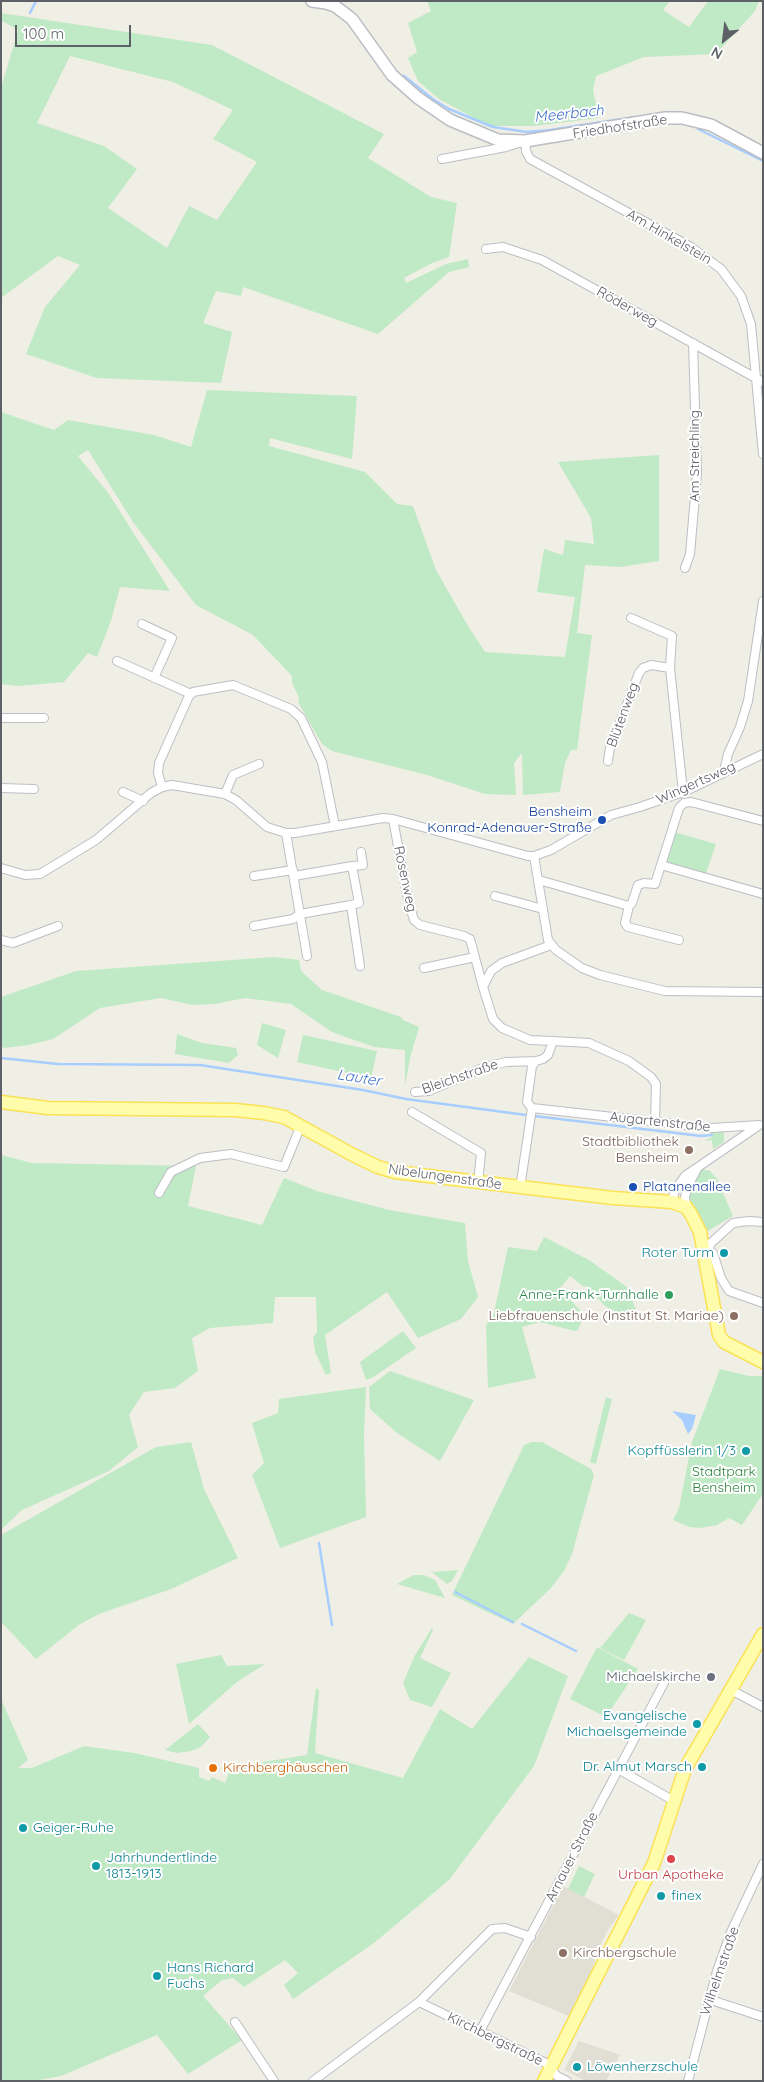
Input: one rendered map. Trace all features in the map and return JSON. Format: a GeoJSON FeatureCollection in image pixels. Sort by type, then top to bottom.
{"type":"FeatureCollection","features":[{"type":"Feature","properties":{"kind":"main road","name":"Nibelungenstraße"},"geometry":{"type":"LineString","coordinates":[[1,1102],[48,1108],[235,1110],[284,1117],[378,1167],[409,1175],[613,1198],[672,1202],[686,1207]]}},
{"type":"Feature","properties":{"kind":"main road"},"geometry":{"type":"LineString","coordinates":[[686,1207],[700,1232],[705,1250],[719,1336],[724,1342],[763,1362]]}},
{"type":"Feature","properties":{"kind":"main road"},"geometry":{"type":"LineString","coordinates":[[544,2081],[654,1863],[685,1769],[763,1634]]}},
{"type":"Feature","properties":{"kind":"street"},"geometry":{"type":"LineString","coordinates":[[312,1],[326,3],[341,10],[352,20],[392,76],[418,98],[450,120],[498,140],[525,141]]}},
{"type":"Feature","properties":{"kind":"street","name":"Friedhofstraße"},"geometry":{"type":"LineString","coordinates":[[442,159],[506,147],[525,141],[665,118],[682,118],[711,125],[763,153]]}},
{"type":"Feature","properties":{"kind":"street","name":"Am Hinkelstein"},"geometry":{"type":"LineString","coordinates":[[525,141],[526,151],[530,159],[691,247],[721,269],[736,287],[749,315],[760,380],[763,454]]}},
{"type":"Feature","properties":{"kind":"street","name":"Röderweg"},"geometry":{"type":"LineString","coordinates":[[486,249],[503,247],[542,260],[760,380]]}},
{"type":"Feature","properties":{"kind":"street","name":"Am Streichling"},"geometry":{"type":"LineString","coordinates":[[685,568],[690,554],[697,474],[693,343]]}},
{"type":"Feature","properties":{"kind":"street"},"geometry":{"type":"LineString","coordinates":[[724,771],[728,754],[740,727],[748,701],[763,601]]}},
{"type":"Feature","properties":{"kind":"street"},"geometry":{"type":"LineString","coordinates":[[631,618],[672,636],[670,668],[683,792]]}},
{"type":"Feature","properties":{"kind":"street"},"geometry":{"type":"LineString","coordinates":[[142,624],[172,638],[154,678]]}},
{"type":"Feature","properties":{"kind":"street"},"geometry":{"type":"LineString","coordinates":[[117,661],[190,694],[233,684],[291,709],[304,721],[322,762],[335,826]]}},
{"type":"Feature","properties":{"kind":"street","name":"Blütenweg"},"geometry":{"type":"LineString","coordinates":[[608,761],[610,748],[639,673],[643,668],[651,665],[670,668]]}},
{"type":"Feature","properties":{"kind":"street"},"geometry":{"type":"LineString","coordinates":[[162,787],[158,773],[158,763],[190,694]]}},
{"type":"Feature","properties":{"kind":"street"},"geometry":{"type":"LineString","coordinates":[[1,718],[44,718]]}},
{"type":"Feature","properties":{"kind":"street","name":"Wingertsweg"},"geometry":{"type":"LineString","coordinates":[[534,856],[551,850],[602,820],[628,809],[640,807],[683,792],[763,754]]}},
{"type":"Feature","properties":{"kind":"street"},"geometry":{"type":"LineString","coordinates":[[225,794],[234,776],[259,764]]}},
{"type":"Feature","properties":{"kind":"street"},"geometry":{"type":"LineString","coordinates":[[1,868],[25,875],[40,874],[96,840],[143,800],[162,787],[182,785],[225,794],[236,800],[267,827],[286,833],[383,818],[393,819],[528,856],[534,856],[546,935],[551,945],[562,955],[590,972],[656,989],[763,992]]}},
{"type":"Feature","properties":{"kind":"street"},"geometry":{"type":"LineString","coordinates":[[1,788],[34,789]]}},
{"type":"Feature","properties":{"kind":"street"},"geometry":{"type":"LineString","coordinates":[[123,792],[143,800]]}},
{"type":"Feature","properties":{"kind":"street"},"geometry":{"type":"LineString","coordinates":[[680,940],[625,925],[629,906],[632,903],[638,885],[644,883],[655,884],[679,808],[684,803],[698,803],[763,820]]}},
{"type":"Feature","properties":{"kind":"street","name":"Rosenweg"},"geometry":{"type":"LineString","coordinates":[[393,819],[408,900],[414,920],[420,925],[470,939],[474,957],[496,1023],[519,1037],[530,1040],[590,1043],[629,1061],[651,1077],[656,1084],[655,1122]]}},
{"type":"Feature","properties":{"kind":"street"},"geometry":{"type":"LineString","coordinates":[[286,833],[307,956]]}},
{"type":"Feature","properties":{"kind":"street"},"geometry":{"type":"LineString","coordinates":[[254,876],[363,865],[361,852]]}},
{"type":"Feature","properties":{"kind":"street"},"geometry":{"type":"LineString","coordinates":[[661,865],[763,894]]}},
{"type":"Feature","properties":{"kind":"street"},"geometry":{"type":"LineString","coordinates":[[254,926],[293,919],[300,914],[358,904],[352,866]]}},
{"type":"Feature","properties":{"kind":"street"},"geometry":{"type":"LineString","coordinates":[[539,880],[629,906]]}},
{"type":"Feature","properties":{"kind":"street"},"geometry":{"type":"LineString","coordinates":[[495,896],[543,909]]}},
{"type":"Feature","properties":{"kind":"street"},"geometry":{"type":"LineString","coordinates":[[351,905],[360,966]]}},
{"type":"Feature","properties":{"kind":"street"},"geometry":{"type":"LineString","coordinates":[[1,940],[13,942],[58,926]]}},
{"type":"Feature","properties":{"kind":"street"},"geometry":{"type":"LineString","coordinates":[[483,986],[491,971],[502,963],[551,945]]}},
{"type":"Feature","properties":{"kind":"street"},"geometry":{"type":"LineString","coordinates":[[424,968],[474,957]]}},
{"type":"Feature","properties":{"kind":"street"},"geometry":{"type":"LineString","coordinates":[[520,1188],[532,1113],[527,1102],[530,1073],[536,1061],[548,1055],[550,1041]]}},
{"type":"Feature","properties":{"kind":"street","name":"Bleichstraße"},"geometry":{"type":"LineString","coordinates":[[415,1092],[429,1091],[485,1067],[536,1061]]}},
{"type":"Feature","properties":{"kind":"street"},"geometry":{"type":"LineString","coordinates":[[412,1112],[481,1153],[478,1183]]}},
{"type":"Feature","properties":{"kind":"street","name":"Augartenstraße"},"geometry":{"type":"LineString","coordinates":[[532,1113],[712,1128],[761,1124]]}},
{"type":"Feature","properties":{"kind":"street"},"geometry":{"type":"LineString","coordinates":[[672,1202],[675,1190],[685,1176],[761,1124]]}},
{"type":"Feature","properties":{"kind":"street"},"geometry":{"type":"LineString","coordinates":[[159,1193],[171,1172],[200,1158],[231,1154],[284,1167],[301,1125]]}},
{"type":"Feature","properties":{"kind":"street"},"geometry":{"type":"LineString","coordinates":[[686,1207],[685,1197],[688,1186],[698,1167]]}},
{"type":"Feature","properties":{"kind":"street"},"geometry":{"type":"LineString","coordinates":[[763,1222],[733,1223],[705,1250],[713,1253],[721,1278],[729,1291],[763,1303]]}},
{"type":"Feature","properties":{"kind":"street","name":"Arnauer Straße"},"geometry":{"type":"LineString","coordinates":[[480,2031],[664,1683]]}},
{"type":"Feature","properties":{"kind":"street"},"geometry":{"type":"LineString","coordinates":[[731,1690],[763,1707]]}},
{"type":"Feature","properties":{"kind":"street"},"geometry":{"type":"LineString","coordinates":[[618,1769],[674,1801]]}},
{"type":"Feature","properties":{"kind":"street","name":"Wilhelmstraße"},"geometry":{"type":"LineString","coordinates":[[688,2081],[708,1999],[731,1932],[763,1864]]}},
{"type":"Feature","properties":{"kind":"street"},"geometry":{"type":"LineString","coordinates":[[755,1881],[763,1885]]}},
{"type":"Feature","properties":{"kind":"street"},"geometry":{"type":"LineString","coordinates":[[313,2081],[419,2002],[492,1929],[505,1928],[531,1937]]}},
{"type":"Feature","properties":{"kind":"street"},"geometry":{"type":"LineString","coordinates":[[708,1999],[763,2017]]}},
{"type":"Feature","properties":{"kind":"street","name":"Kirchbergstraße"},"geometry":{"type":"LineString","coordinates":[[419,2002],[546,2063],[557,2076],[567,2081]]}},
{"type":"Feature","properties":{"kind":"street"},"geometry":{"type":"LineString","coordinates":[[235,2022],[274,2081]]}},
{"type":"Feature","properties":{"kind":"shaded area","name":"Kirchbergschule"},"geometry":{"type":"Polygon","coordinates":[[[563,1886],[619,1915],[606,1933],[596,1955],[593,1968],[569,2016],[509,1991],[563,1886]]]}},
{"type":"Feature","properties":{"kind":"shaded area"},"geometry":{"type":"Polygon","coordinates":[[[579,2041],[620,2055],[606,2081],[586,2081],[564,2070],[579,2041]]]}},
{"type":"Feature","properties":{"kind":"green space"},"geometry":{"type":"Polygon","coordinates":[[[427,1],[670,1],[663,10],[689,27],[708,1],[759,1],[755,11],[716,54],[644,57],[596,76],[593,90],[599,118],[534,126],[489,126],[439,99],[418,81],[408,58],[417,52],[408,23],[431,11],[427,1]]]}},
{"type":"Feature","properties":{"kind":"green space"},"geometry":{"type":"Polygon","coordinates":[[[1,13],[212,45],[384,134],[368,158],[431,197],[457,203],[449,257],[432,263],[404,278],[406,283],[446,264],[468,259],[469,267],[449,272],[378,334],[243,287],[241,296],[216,291],[203,323],[232,332],[221,383],[97,378],[26,354],[45,307],[80,265],[58,256],[1,298],[1,88],[18,30],[1,20],[1,13]],[[70,56],[37,123],[104,146],[137,169],[108,208],[167,248],[189,206],[217,220],[257,162],[213,139],[233,110],[173,82],[70,56]]]}},
{"type":"Feature","properties":{"kind":"green space"},"geometry":{"type":"Polygon","coordinates":[[[207,390],[357,396],[352,459],[270,438],[269,446],[365,472],[397,504],[413,506],[436,570],[485,652],[565,657],[575,597],[537,592],[544,549],[563,555],[565,540],[594,544],[591,518],[558,462],[659,455],[659,561],[620,567],[585,565],[577,633],[592,635],[577,750],[571,750],[565,763],[560,792],[523,795],[522,753],[514,763],[516,795],[485,794],[427,775],[332,751],[322,744],[298,702],[299,697],[292,683],[292,676],[253,635],[196,605],[133,522],[88,450],[78,456],[109,494],[170,591],[120,587],[111,621],[97,657],[88,653],[64,682],[18,686],[1,684],[1,412],[54,430],[68,420],[154,435],[191,447],[207,390]]]}},
{"type":"Feature","properties":{"kind":"green space"},"geometry":{"type":"Polygon","coordinates":[[[674,832],[716,844],[706,873],[667,862],[665,859],[674,832]]]}},
{"type":"Feature","properties":{"kind":"green space"},"geometry":{"type":"Polygon","coordinates":[[[274,957],[299,960],[301,971],[322,990],[401,1017],[403,1020],[419,1027],[410,1058],[405,1086],[405,1050],[374,1047],[332,1032],[291,1004],[245,998],[215,1004],[192,1005],[161,998],[100,1008],[53,1039],[29,1045],[4,1048],[1,1046],[1,997],[76,971],[274,957]]]}},
{"type":"Feature","properties":{"kind":"green space"},"geometry":{"type":"Polygon","coordinates":[[[262,1023],[286,1030],[278,1058],[257,1045],[262,1023]]]}},
{"type":"Feature","properties":{"kind":"green space"},"geometry":{"type":"Polygon","coordinates":[[[177,1034],[202,1043],[236,1048],[238,1055],[229,1063],[175,1054],[177,1034]]]}},
{"type":"Feature","properties":{"kind":"green space"},"geometry":{"type":"Polygon","coordinates":[[[303,1035],[377,1051],[371,1078],[297,1062],[303,1035]]]}},
{"type":"Feature","properties":{"kind":"green space"},"geometry":{"type":"Polygon","coordinates":[[[724,1132],[724,1142],[713,1149],[712,1140],[704,1141],[712,1137],[711,1133],[724,1132]]]}},
{"type":"Feature","properties":{"kind":"green space"},"geometry":{"type":"Polygon","coordinates":[[[1,1155],[32,1163],[196,1166],[188,1206],[262,1225],[284,1178],[317,1191],[389,1210],[465,1223],[468,1261],[478,1297],[461,1319],[418,1338],[387,1292],[325,1335],[331,1373],[326,1375],[315,1352],[313,1337],[317,1333],[316,1297],[275,1297],[273,1323],[210,1328],[192,1338],[198,1371],[175,1388],[144,1392],[129,1415],[138,1447],[109,1471],[22,1510],[1,1530],[1,1155]]]}},
{"type":"Feature","properties":{"kind":"green space"},"geometry":{"type":"Polygon","coordinates":[[[702,1169],[710,1171],[717,1179],[733,1216],[706,1232],[688,1195],[690,1187],[702,1169]]]}},
{"type":"Feature","properties":{"kind":"green space"},"geometry":{"type":"Polygon","coordinates":[[[544,1237],[589,1260],[627,1287],[639,1318],[618,1313],[605,1306],[587,1286],[584,1287],[570,1276],[560,1288],[584,1315],[578,1330],[575,1331],[540,1322],[522,1327],[536,1378],[488,1388],[486,1325],[494,1313],[508,1247],[537,1251],[544,1237]]]}},
{"type":"Feature","properties":{"kind":"green space"},"geometry":{"type":"Polygon","coordinates":[[[403,1331],[416,1348],[372,1378],[366,1380],[360,1362],[403,1331]]]}},
{"type":"Feature","properties":{"kind":"green space","name":"Stadtpark Bensheim"},"geometry":{"type":"Polygon","coordinates":[[[720,1369],[749,1376],[763,1376],[763,1494],[742,1525],[729,1518],[717,1525],[700,1528],[689,1527],[673,1520],[679,1508],[692,1442],[720,1369]]]}},
{"type":"Feature","properties":{"kind":"green space"},"geometry":{"type":"Polygon","coordinates":[[[390,1371],[474,1400],[440,1461],[397,1433],[370,1409],[369,1387],[390,1371]]]}},
{"type":"Feature","properties":{"kind":"green space"},"geometry":{"type":"Polygon","coordinates":[[[366,1387],[364,1435],[366,1517],[280,1548],[252,1475],[264,1463],[252,1423],[278,1413],[279,1399],[366,1387]]]}},
{"type":"Feature","properties":{"kind":"green space"},"geometry":{"type":"Polygon","coordinates":[[[606,1397],[612,1399],[596,1464],[590,1462],[606,1397]]]}},
{"type":"Feature","properties":{"kind":"green space"},"geometry":{"type":"Polygon","coordinates":[[[191,1442],[204,1489],[238,1558],[171,1589],[99,1614],[80,1624],[36,1659],[1,1622],[1,1535],[156,1447],[191,1442]]]}},
{"type":"Feature","properties":{"kind":"green space"},"geometry":{"type":"Polygon","coordinates":[[[532,1442],[542,1442],[591,1469],[594,1475],[572,1554],[564,1571],[551,1588],[513,1624],[452,1595],[524,1445],[532,1442]]]}},
{"type":"Feature","properties":{"kind":"green space"},"geometry":{"type":"Polygon","coordinates":[[[458,1570],[452,1581],[447,1584],[432,1572],[458,1570]]]}},
{"type":"Feature","properties":{"kind":"green space"},"geometry":{"type":"Polygon","coordinates":[[[414,1575],[424,1575],[435,1580],[445,1598],[397,1584],[414,1575]]]}},
{"type":"Feature","properties":{"kind":"green space"},"geometry":{"type":"Polygon","coordinates":[[[629,1613],[646,1620],[624,1660],[600,1648],[629,1613]]]}},
{"type":"Feature","properties":{"kind":"green space"},"geometry":{"type":"Polygon","coordinates":[[[432,1628],[433,1630],[420,1658],[451,1673],[432,1707],[410,1700],[403,1683],[415,1655],[432,1628]]]}},
{"type":"Feature","properties":{"kind":"green space"},"geometry":{"type":"Polygon","coordinates":[[[597,1647],[638,1669],[606,1717],[570,1699],[597,1647]]]}},
{"type":"Feature","properties":{"kind":"green space"},"geometry":{"type":"Polygon","coordinates":[[[221,1655],[227,1666],[265,1664],[237,1682],[189,1724],[176,1664],[221,1655]]]}},
{"type":"Feature","properties":{"kind":"green space"},"geometry":{"type":"Polygon","coordinates":[[[529,1657],[568,1676],[534,1766],[449,1880],[374,1943],[293,1999],[284,1985],[298,1973],[285,1960],[244,1987],[233,1978],[222,1980],[203,1996],[242,2040],[188,2074],[157,2035],[61,2076],[34,2081],[1,2081],[1,1699],[28,1760],[18,1768],[32,1768],[84,1746],[134,1753],[199,1768],[199,1777],[209,1781],[212,1777],[225,1783],[230,1770],[244,1765],[307,1755],[316,1688],[319,1690],[315,1753],[403,1778],[440,1709],[472,1729],[529,1657]]]}},
{"type":"Feature","properties":{"kind":"green space"},"geometry":{"type":"Polygon","coordinates":[[[198,1724],[210,1737],[201,1747],[177,1753],[165,1750],[198,1724]]]}},
{"type":"Feature","properties":{"kind":"green space"},"geometry":{"type":"Polygon","coordinates":[[[579,1866],[595,1874],[584,1897],[568,1889],[579,1866]]]}},
{"type":"Feature","properties":{"kind":"water"},"geometry":{"type":"Polygon","coordinates":[[[672,1411],[696,1415],[692,1429],[688,1434],[682,1420],[672,1411]]]}},
{"type":"Feature","properties":{"kind":"waterway"},"geometry":{"type":"LineString","coordinates":[[30,13],[36,1]]}},
{"type":"Feature","properties":{"kind":"waterway","name":"Meerbach"},"geometry":{"type":"LineString","coordinates":[[402,78],[404,76],[434,100],[449,109],[493,127],[527,132],[635,117]]}},
{"type":"Feature","properties":{"kind":"waterway","name":"Meerbach"},"geometry":{"type":"LineString","coordinates":[[698,129],[763,161]]}},
{"type":"Feature","properties":{"kind":"waterway","name":"Lauter"},"geometry":{"type":"LineString","coordinates":[[1,1058],[58,1064],[200,1065],[363,1090],[406,1099],[701,1136],[712,1135]]}},
{"type":"Feature","properties":{"kind":"waterway"},"geometry":{"type":"LineString","coordinates":[[319,1543],[332,1625]]}},
{"type":"Feature","properties":{"kind":"waterway"},"geometry":{"type":"LineString","coordinates":[[455,1592],[513,1622]]}},
{"type":"Feature","properties":{"kind":"waterway"},"geometry":{"type":"LineString","coordinates":[[522,1624],[576,1651]]}},
{"type":"Feature","properties":{"kind":"place","name":"Bensheim Konrad-Adenauer-Straße"},"geometry":{"type":"Point","coordinates":[602,820]}},
{"type":"Feature","properties":{"kind":"place","name":"Stadtbibliothek Bensheim"},"geometry":{"type":"Point","coordinates":[689,1150]}},
{"type":"Feature","properties":{"kind":"place","name":"Platanenallee"},"geometry":{"type":"Point","coordinates":[633,1187]}},
{"type":"Feature","properties":{"kind":"place","name":"Roter Turm"},"geometry":{"type":"Point","coordinates":[724,1253]}},
{"type":"Feature","properties":{"kind":"place","name":"Anne-Frank-Turnhalle"},"geometry":{"type":"Point","coordinates":[669,1295]}},
{"type":"Feature","properties":{"kind":"place","name":"Liebfrauenschule (Institut St. Mariae)"},"geometry":{"type":"Point","coordinates":[734,1316]}},
{"type":"Feature","properties":{"kind":"place","name":"Kopffüsslerin 1/3"},"geometry":{"type":"Point","coordinates":[746,1451]}},
{"type":"Feature","properties":{"kind":"place","name":"Michaelskirche"},"geometry":{"type":"Point","coordinates":[711,1677]}},
{"type":"Feature","properties":{"kind":"place","name":"Evangelische Michaelsgemeinde"},"geometry":{"type":"Point","coordinates":[697,1724]}},
{"type":"Feature","properties":{"kind":"place","name":"Dr. Almut Marsch"},"geometry":{"type":"Point","coordinates":[702,1767]}},
{"type":"Feature","properties":{"kind":"place","name":"Kirchberghäuschen"},"geometry":{"type":"Point","coordinates":[213,1768]}},
{"type":"Feature","properties":{"kind":"place","name":"Geiger-Ruhe"},"geometry":{"type":"Point","coordinates":[23,1828]}},
{"type":"Feature","properties":{"kind":"place","name":"Urban Apotheke"},"geometry":{"type":"Point","coordinates":[671,1859]}},
{"type":"Feature","properties":{"kind":"place","name":"Jahrhundertlinde 1813-1913"},"geometry":{"type":"Point","coordinates":[96,1866]}},
{"type":"Feature","properties":{"kind":"place","name":"finex"},"geometry":{"type":"Point","coordinates":[661,1896]}},
{"type":"Feature","properties":{"kind":"place","name":"Kirchbergschule"},"geometry":{"type":"Point","coordinates":[563,1953]}},
{"type":"Feature","properties":{"kind":"place","name":"Hans Richard Fuchs"},"geometry":{"type":"Point","coordinates":[157,1976]}},
{"type":"Feature","properties":{"kind":"place","name":"Löwenherzschule"},"geometry":{"type":"Point","coordinates":[577,2067]}}]}
